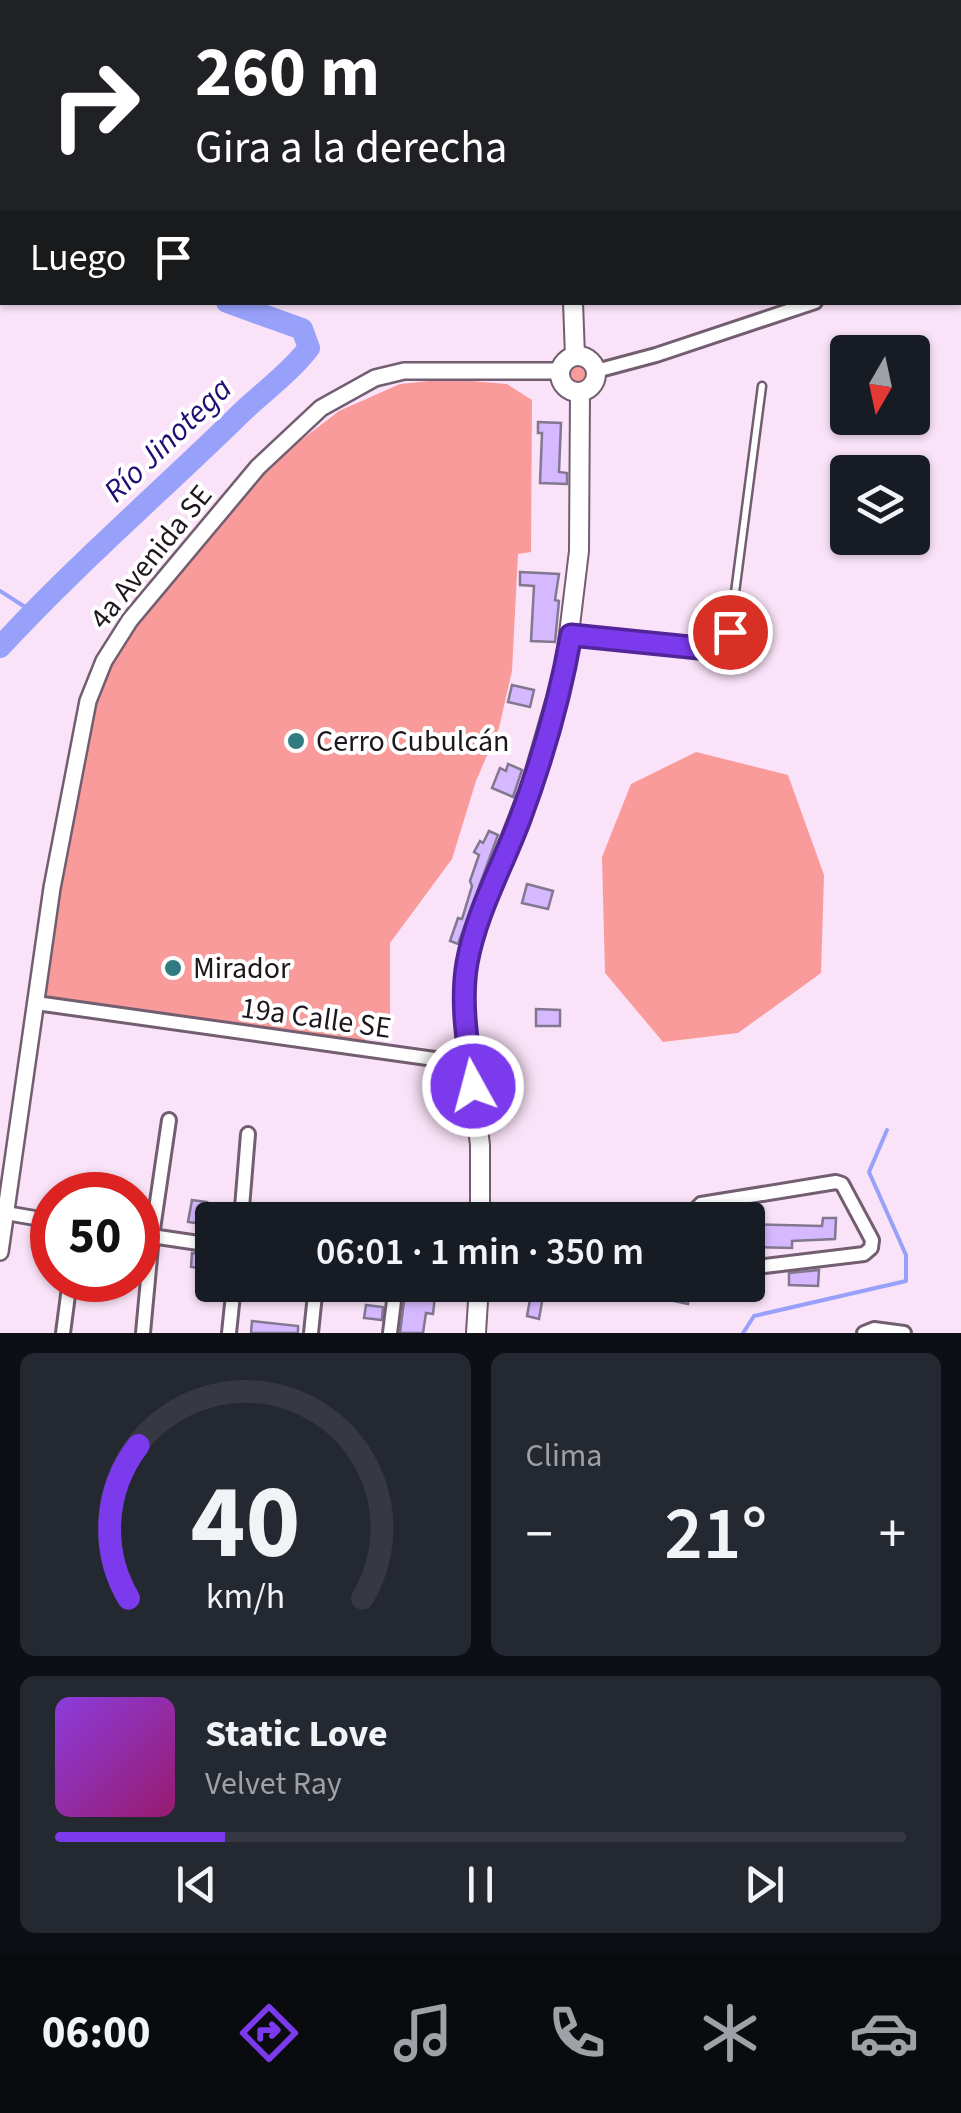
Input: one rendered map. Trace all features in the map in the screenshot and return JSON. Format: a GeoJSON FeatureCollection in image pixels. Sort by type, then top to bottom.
{"type":"FeatureCollection","features":[{"type":"Feature","properties":{"kind":"main road"},"geometry":{"type":"LineString","coordinates":[[573,305],[575,356]]}},
{"type":"Feature","properties":{"kind":"main road"},"geometry":{"type":"LineString","coordinates":[[575,356],[589,359],[596,371],[590,387],[580,392],[564,386],[560,372],[564,361],[575,356]]}},
{"type":"Feature","properties":{"kind":"main road"},"geometry":{"type":"LineString","coordinates":[[480,1202],[480,1146],[463,1003],[473,934],[520,818],[552,722],[571,635],[579,551],[580,392]]}},
{"type":"Feature","properties":{"kind":"main road"},"geometry":{"type":"LineString","coordinates":[[475,1302],[476,1333]]}},
{"type":"Feature","properties":{"kind":"street"},"geometry":{"type":"LineString","coordinates":[[596,371],[806,305]]}},
{"type":"Feature","properties":{"kind":"street","name":"4a Avenida SE"},"geometry":{"type":"LineString","coordinates":[[0,1252],[52,888],[88,701],[104,661],[130,620],[258,467],[321,408],[375,378],[404,370],[560,372]]}},
{"type":"Feature","properties":{"kind":"street","name":"19a Calle SE"},"geometry":{"type":"LineString","coordinates":[[36,1003],[470,1064]]}},
{"type":"Feature","properties":{"kind":"street"},"geometry":{"type":"LineString","coordinates":[[158,1172],[168,1120]]}},
{"type":"Feature","properties":{"kind":"street"},"geometry":{"type":"LineString","coordinates":[[242,1202],[248,1134]]}},
{"type":"Feature","properties":{"kind":"street"},"geometry":{"type":"LineString","coordinates":[[713,1202],[842,1184],[872,1240],[871,1248],[864,1254],[765,1266]]}},
{"type":"Feature","properties":{"kind":"street"},"geometry":{"type":"LineString","coordinates":[[5,1203],[30,1212]]}},
{"type":"Feature","properties":{"kind":"street"},"geometry":{"type":"LineString","coordinates":[[160,1237],[195,1243]]}},
{"type":"Feature","properties":{"kind":"street"},"geometry":{"type":"LineString","coordinates":[[64,1333],[68,1302]]}},
{"type":"Feature","properties":{"kind":"street"},"geometry":{"type":"LineString","coordinates":[[143,1333],[144,1302]]}},
{"type":"Feature","properties":{"kind":"street"},"geometry":{"type":"LineString","coordinates":[[229,1333],[232,1302]]}},
{"type":"Feature","properties":{"kind":"street"},"geometry":{"type":"LineString","coordinates":[[310,1333],[314,1302]]}},
{"type":"Feature","properties":{"kind":"street"},"geometry":{"type":"LineString","coordinates":[[390,1333],[394,1302]]}},
{"type":"Feature","properties":{"kind":"street"},"geometry":{"type":"LineString","coordinates":[[864,1333],[874,1329],[904,1333]]}},
{"type":"Feature","properties":{"kind":"lane"},"geometry":{"type":"LineString","coordinates":[[571,635],[699,648],[722,642],[730,632],[762,386]]}},
{"type":"Feature","properties":{"kind":"shaded area"},"geometry":{"type":"Polygon","coordinates":[[[577,358],[588,363],[593,374],[588,385],[577,390],[566,385],[561,374],[566,363],[577,358]]]}},
{"type":"Feature","properties":{"kind":"shaded area","name":"Cerro Cubulcán"},"geometry":{"type":"Polygon","coordinates":[[[448,379],[507,384],[532,400],[531,552],[518,554],[512,671],[499,728],[476,781],[452,859],[390,943],[390,1018],[368,1029],[363,1047],[38,999],[89,701],[105,662],[238,496],[279,457],[339,411],[400,384],[448,379]]]}},
{"type":"Feature","properties":{"kind":"shaded area"},"geometry":{"type":"Polygon","coordinates":[[[696,752],[788,775],[824,875],[821,973],[738,1033],[663,1042],[605,973],[602,857],[631,784],[696,752]]]}},
{"type":"Feature","properties":{"kind":"building"},"geometry":{"type":"Polygon","coordinates":[[[538,422],[561,423],[559,472],[567,473],[567,484],[540,483],[542,433],[538,433],[538,422]]]}},
{"type":"Feature","properties":{"kind":"building"},"geometry":{"type":"Polygon","coordinates":[[[520,572],[559,574],[555,642],[531,641],[534,586],[520,585],[520,572]]]}},
{"type":"Feature","properties":{"kind":"building"},"geometry":{"type":"Polygon","coordinates":[[[512,685],[534,690],[530,707],[508,702],[512,685]]]}},
{"type":"Feature","properties":{"kind":"building"},"geometry":{"type":"Polygon","coordinates":[[[508,764],[522,770],[513,797],[492,788],[500,768],[506,771],[508,764]]]}},
{"type":"Feature","properties":{"kind":"building"},"geometry":{"type":"Polygon","coordinates":[[[489,831],[498,835],[458,944],[450,941],[472,886],[470,881],[479,855],[474,852],[489,831]]]}},
{"type":"Feature","properties":{"kind":"building"},"geometry":{"type":"Polygon","coordinates":[[[527,884],[553,891],[548,909],[522,903],[527,884]]]}},
{"type":"Feature","properties":{"kind":"building"},"geometry":{"type":"Polygon","coordinates":[[[536,1009],[560,1010],[560,1026],[536,1026],[536,1009]]]}},
{"type":"Feature","properties":{"kind":"building"},"geometry":{"type":"Polygon","coordinates":[[[490,1090],[518,1091],[517,1108],[489,1107],[490,1090]]]}},
{"type":"Feature","properties":{"kind":"building"},"geometry":{"type":"Polygon","coordinates":[[[192,1200],[207,1202],[195,1202],[195,1223],[188,1222],[192,1200]]]}},
{"type":"Feature","properties":{"kind":"building"},"geometry":{"type":"Polygon","coordinates":[[[823,1218],[836,1218],[835,1239],[792,1241],[792,1248],[765,1247],[765,1224],[822,1226],[823,1218]]]}},
{"type":"Feature","properties":{"kind":"building"},"geometry":{"type":"Polygon","coordinates":[[[819,1270],[818,1286],[789,1285],[789,1273],[819,1270]]]}},
{"type":"Feature","properties":{"kind":"building"},"geometry":{"type":"Polygon","coordinates":[[[404,1302],[434,1302],[433,1314],[426,1313],[423,1333],[400,1333],[404,1302]]]}},
{"type":"Feature","properties":{"kind":"building"},"geometry":{"type":"Polygon","coordinates":[[[530,1302],[542,1302],[539,1319],[527,1316],[530,1302]]]}},
{"type":"Feature","properties":{"kind":"building"},"geometry":{"type":"Polygon","coordinates":[[[366,1305],[383,1307],[382,1320],[364,1318],[366,1305]]]}},
{"type":"Feature","properties":{"kind":"building"},"geometry":{"type":"Polygon","coordinates":[[[252,1321],[298,1326],[298,1333],[251,1333],[252,1321]]]}},
{"type":"Feature","properties":{"kind":"waterway","name":"Río Jinotega"},"geometry":{"type":"LineString","coordinates":[[0,647],[309,348],[302,329],[235,305]]}},
{"type":"Feature","properties":{"kind":"waterway"},"geometry":{"type":"LineString","coordinates":[[0,591],[33,612]]}},
{"type":"Feature","properties":{"kind":"waterway"},"geometry":{"type":"LineString","coordinates":[[743,1333],[754,1316],[906,1281],[906,1255],[869,1172],[887,1130]]}},
{"type":"Feature","properties":{"kind":"place","name":"Cerro Cubulcán"},"geometry":{"type":"Point","coordinates":[296,741]}},
{"type":"Feature","properties":{"kind":"place","name":"Mirador"},"geometry":{"type":"Point","coordinates":[173,968]}},
{"type":"Feature","properties":{"kind":"route"},"geometry":{"type":"LineString","coordinates":[[473,1086],[463,1003],[466,966],[473,934],[520,818],[552,722],[571,635],[699,648],[722,642],[730,632]]}}]}
